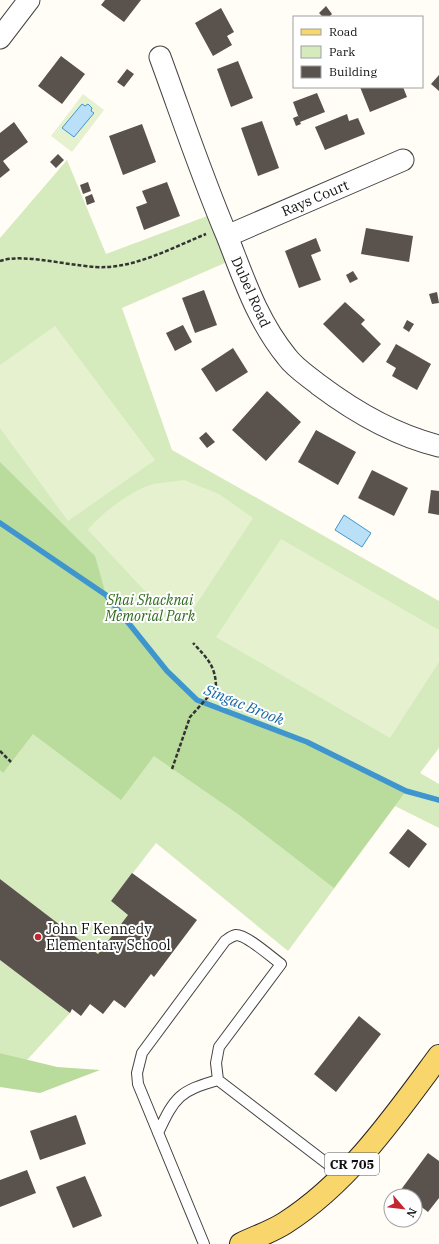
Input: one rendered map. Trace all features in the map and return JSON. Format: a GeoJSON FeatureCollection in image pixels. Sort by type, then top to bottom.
{"type":"FeatureCollection","features":[{"type":"Feature","properties":{"kind":"main road","name":"CR 705"},"geometry":{"type":"LineString","coordinates":[[241,1244],[284,1224],[312,1203],[342,1175],[376,1140],[439,1056]]}},
{"type":"Feature","properties":{"kind":"street"},"geometry":{"type":"LineString","coordinates":[[0,38],[29,0]]}},
{"type":"Feature","properties":{"kind":"street","name":"Dubel Road"},"geometry":{"type":"LineString","coordinates":[[160,57],[225,232],[259,316],[288,358],[302,372],[344,403],[392,430],[419,441],[439,446]]}},
{"type":"Feature","properties":{"kind":"street","name":"Rays Court"},"geometry":{"type":"LineString","coordinates":[[225,232],[403,160]]}},
{"type":"Feature","properties":{"kind":"lane"},"geometry":{"type":"LineString","coordinates":[[204,1244],[138,1084],[137,1073],[142,1053],[225,941],[231,936],[237,935],[245,937],[281,964],[219,1047],[216,1063],[218,1080],[342,1175]]}},
{"type":"Feature","properties":{"kind":"lane"},"geometry":{"type":"LineString","coordinates":[[158,1133],[168,1111],[176,1099],[193,1088],[218,1080]]}},
{"type":"Feature","properties":{"kind":"path"},"geometry":{"type":"LineString","coordinates":[[0,261],[6,259],[36,260],[106,267],[131,264],[225,232]]}},
{"type":"Feature","properties":{"kind":"path"},"geometry":{"type":"LineString","coordinates":[[172,769],[190,716],[216,688],[216,673],[206,657],[193,643]]}},
{"type":"Feature","properties":{"kind":"path"},"geometry":{"type":"LineString","coordinates":[[0,751],[11,762]]}},
{"type":"Feature","properties":{"kind":"green space"},"geometry":{"type":"Polygon","coordinates":[[[83,94],[104,110],[72,152],[51,136],[83,94]]]}},
{"type":"Feature","properties":{"kind":"green space","name":"Shai Shacknai Memorial Park"},"geometry":{"type":"Polygon","coordinates":[[[67,160],[106,254],[210,215],[227,262],[122,308],[172,450],[439,601],[439,748],[420,773],[439,784],[439,828],[395,806],[288,951],[156,843],[111,901],[128,915],[98,954],[0,879],[0,238],[67,160]]]}},
{"type":"Feature","properties":{"kind":"green space"},"geometry":{"type":"Polygon","coordinates":[[[55,326],[155,460],[68,521],[0,428],[0,365],[55,326]]]}},
{"type":"Feature","properties":{"kind":"green space"},"geometry":{"type":"Polygon","coordinates":[[[0,462],[95,556],[106,595],[167,671],[197,700],[307,742],[406,791],[334,888],[238,814],[154,756],[121,800],[33,734],[3,773],[0,770],[0,462]]]}},
{"type":"Feature","properties":{"kind":"green space"},"geometry":{"type":"Polygon","coordinates":[[[184,480],[219,494],[253,518],[186,620],[172,620],[88,530],[108,510],[134,492],[158,483],[184,480]]]}},
{"type":"Feature","properties":{"kind":"green space"},"geometry":{"type":"Polygon","coordinates":[[[281,539],[439,630],[439,662],[390,738],[216,637],[281,539]]]}},
{"type":"Feature","properties":{"kind":"green space"},"geometry":{"type":"Polygon","coordinates":[[[0,960],[70,1013],[27,1060],[0,1053],[0,960]]]}},
{"type":"Feature","properties":{"kind":"green space"},"geometry":{"type":"Polygon","coordinates":[[[0,1053],[57,1067],[100,1070],[40,1093],[0,1087],[0,1053]]]}},
{"type":"Feature","properties":{"kind":"water"},"geometry":{"type":"Polygon","coordinates":[[[82,104],[85,106],[88,104],[92,108],[91,111],[94,113],[74,137],[62,128],[82,104]]]}},
{"type":"Feature","properties":{"kind":"water"},"geometry":{"type":"Polygon","coordinates":[[[344,515],[371,533],[362,547],[335,530],[344,515]]]}},
{"type":"Feature","properties":{"kind":"building"},"geometry":{"type":"Polygon","coordinates":[[[105,0],[141,0],[124,22],[101,5],[105,0]]]}},
{"type":"Feature","properties":{"kind":"building"},"geometry":{"type":"Polygon","coordinates":[[[326,6],[332,14],[330,16],[322,16],[319,13],[326,6]]]}},
{"type":"Feature","properties":{"kind":"building"},"geometry":{"type":"Polygon","coordinates":[[[221,8],[234,32],[227,36],[232,45],[213,56],[195,23],[221,8]]]}},
{"type":"Feature","properties":{"kind":"building"},"geometry":{"type":"Polygon","coordinates":[[[61,56],[85,74],[62,104],[38,86],[61,56]]]}},
{"type":"Feature","properties":{"kind":"building"},"geometry":{"type":"Polygon","coordinates":[[[238,61],[253,98],[231,107],[217,69],[238,61]]]}},
{"type":"Feature","properties":{"kind":"building"},"geometry":{"type":"Polygon","coordinates":[[[127,69],[134,74],[124,87],[117,82],[127,69]]]}},
{"type":"Feature","properties":{"kind":"building"},"geometry":{"type":"Polygon","coordinates":[[[439,75],[439,91],[431,84],[439,75]]]}},
{"type":"Feature","properties":{"kind":"building"},"geometry":{"type":"Polygon","coordinates":[[[360,88],[403,88],[407,97],[370,112],[360,88]]]}},
{"type":"Feature","properties":{"kind":"building"},"geometry":{"type":"Polygon","coordinates":[[[317,93],[325,112],[300,122],[301,124],[296,126],[293,118],[298,116],[300,121],[293,102],[317,93]]]}},
{"type":"Feature","properties":{"kind":"building"},"geometry":{"type":"Polygon","coordinates":[[[347,114],[349,121],[358,118],[365,134],[325,150],[315,127],[347,114]]]}},
{"type":"Feature","properties":{"kind":"building"},"geometry":{"type":"Polygon","coordinates":[[[262,121],[279,168],[258,176],[241,128],[262,121]]]}},
{"type":"Feature","properties":{"kind":"building"},"geometry":{"type":"Polygon","coordinates":[[[14,122],[28,142],[3,161],[10,170],[0,178],[0,133],[14,122]]]}},
{"type":"Feature","properties":{"kind":"building"},"geometry":{"type":"Polygon","coordinates":[[[142,124],[156,162],[123,175],[109,136],[142,124]]]}},
{"type":"Feature","properties":{"kind":"building"},"geometry":{"type":"Polygon","coordinates":[[[58,154],[64,160],[56,168],[50,162],[58,154]]]}},
{"type":"Feature","properties":{"kind":"building"},"geometry":{"type":"Polygon","coordinates":[[[88,182],[91,191],[83,194],[80,185],[88,182]]]}},
{"type":"Feature","properties":{"kind":"building"},"geometry":{"type":"Polygon","coordinates":[[[167,182],[180,216],[144,230],[136,207],[147,203],[142,191],[167,182]]]}},
{"type":"Feature","properties":{"kind":"building"},"geometry":{"type":"Polygon","coordinates":[[[92,194],[95,202],[87,205],[85,197],[92,194]]]}},
{"type":"Feature","properties":{"kind":"building"},"geometry":{"type":"Polygon","coordinates":[[[366,228],[413,236],[409,262],[361,254],[366,228]]]}},
{"type":"Feature","properties":{"kind":"building"},"geometry":{"type":"Polygon","coordinates":[[[316,238],[321,251],[311,255],[321,280],[299,288],[285,251],[316,238]]]}},
{"type":"Feature","properties":{"kind":"building"},"geometry":{"type":"Polygon","coordinates":[[[353,271],[358,279],[350,283],[346,275],[353,271]]]}},
{"type":"Feature","properties":{"kind":"building"},"geometry":{"type":"Polygon","coordinates":[[[204,290],[217,325],[195,333],[182,298],[204,290]]]}},
{"type":"Feature","properties":{"kind":"building"},"geometry":{"type":"Polygon","coordinates":[[[437,292],[439,303],[432,304],[429,294],[437,292]]]}},
{"type":"Feature","properties":{"kind":"building"},"geometry":{"type":"Polygon","coordinates":[[[345,302],[365,320],[361,324],[381,344],[363,363],[323,324],[345,302]]]}},
{"type":"Feature","properties":{"kind":"building"},"geometry":{"type":"Polygon","coordinates":[[[407,320],[414,324],[409,332],[403,328],[407,320]]]}},
{"type":"Feature","properties":{"kind":"building"},"geometry":{"type":"Polygon","coordinates":[[[183,325],[192,342],[175,351],[166,333],[183,325]]]}},
{"type":"Feature","properties":{"kind":"building"},"geometry":{"type":"Polygon","coordinates":[[[396,344],[431,364],[417,390],[392,376],[396,368],[386,362],[396,344]]]}},
{"type":"Feature","properties":{"kind":"building"},"geometry":{"type":"Polygon","coordinates":[[[233,348],[248,372],[216,392],[201,369],[233,348]]]}},
{"type":"Feature","properties":{"kind":"building"},"geometry":{"type":"Polygon","coordinates":[[[267,391],[301,422],[266,461],[232,430],[267,391]]]}},
{"type":"Feature","properties":{"kind":"building"},"geometry":{"type":"Polygon","coordinates":[[[316,430],[356,452],[338,485],[298,462],[316,430]]]}},
{"type":"Feature","properties":{"kind":"building"},"geometry":{"type":"Polygon","coordinates":[[[206,432],[215,442],[207,448],[199,438],[206,432]]]}},
{"type":"Feature","properties":{"kind":"building"},"geometry":{"type":"Polygon","coordinates":[[[372,470],[408,488],[394,516],[358,498],[372,470]]]}},
{"type":"Feature","properties":{"kind":"building"},"geometry":{"type":"Polygon","coordinates":[[[431,490],[439,491],[439,515],[428,513],[431,490]]]}},
{"type":"Feature","properties":{"kind":"building"},"geometry":{"type":"Polygon","coordinates":[[[408,829],[427,844],[409,868],[389,853],[408,829]]]}},
{"type":"Feature","properties":{"kind":"building","name":"John F Kennedy Elementary School"},"geometry":{"type":"Polygon","coordinates":[[[132,873],[197,920],[154,977],[151,974],[125,1008],[114,1000],[103,1014],[90,1004],[81,1016],[72,1009],[70,1013],[0,960],[0,879],[98,954],[128,915],[111,901],[132,873]]]}},
{"type":"Feature","properties":{"kind":"building"},"geometry":{"type":"Polygon","coordinates":[[[359,1016],[381,1034],[336,1092],[314,1074],[359,1016]]]}},
{"type":"Feature","properties":{"kind":"building"},"geometry":{"type":"Polygon","coordinates":[[[76,1115],[86,1144],[40,1160],[30,1131],[76,1115]]]}},
{"type":"Feature","properties":{"kind":"building"},"geometry":{"type":"Polygon","coordinates":[[[428,1153],[439,1161],[439,1198],[428,1212],[423,1208],[423,1188],[402,1188],[428,1153]]]}},
{"type":"Feature","properties":{"kind":"building"},"geometry":{"type":"Polygon","coordinates":[[[27,1170],[36,1193],[0,1207],[0,1180],[27,1170]]]}},
{"type":"Feature","properties":{"kind":"building"},"geometry":{"type":"Polygon","coordinates":[[[85,1176],[102,1216],[73,1228],[56,1187],[85,1176]]]}},
{"type":"Feature","properties":{"kind":"waterway","name":"Singac Brook"},"geometry":{"type":"LineString","coordinates":[[0,523],[106,595],[167,671],[197,700],[307,742],[406,791],[439,800]]}},
{"type":"Feature","properties":{"kind":"place","name":"John F Kennedy Elementary School"},"geometry":{"type":"Point","coordinates":[38,937]}}]}
